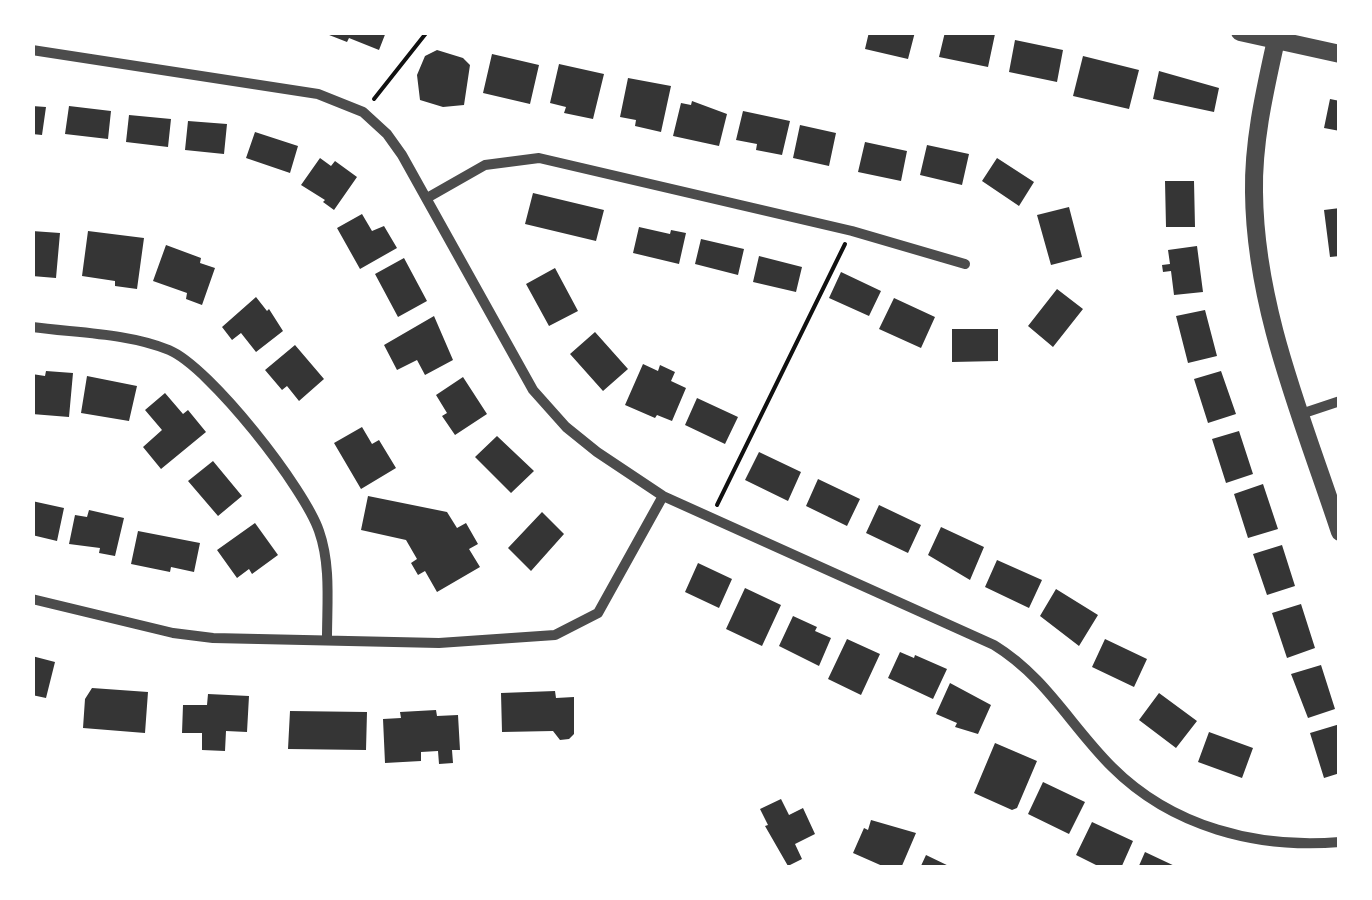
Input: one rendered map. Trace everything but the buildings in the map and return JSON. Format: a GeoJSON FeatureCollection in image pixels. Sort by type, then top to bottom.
{"type":"FeatureCollection","features":[{"type":"Feature","properties":{"kind":"street"},"geometry":{"type":"LineString","coordinates":[[1240,32],[1340,54]]}},
{"type":"Feature","properties":{"kind":"street"},"geometry":{"type":"LineString","coordinates":[[1276,40],[1257,144],[1256,238],[1268,315],[1340,532]]}},
{"type":"Feature","properties":{"kind":"street"},"geometry":{"type":"LineString","coordinates":[[32,50],[318,94],[364,112],[386,134],[427,198],[533,390],[566,428],[596,452],[663,496],[994,645],[1021,662],[1113,768],[1150,798],[1192,821],[1264,841],[1298,845],[1340,842]]}},
{"type":"Feature","properties":{"kind":"street"},"geometry":{"type":"LineString","coordinates":[[427,198],[485,166],[539,158],[852,231],[965,264]]}},
{"type":"Feature","properties":{"kind":"street"},"geometry":{"type":"LineString","coordinates":[[32,327],[149,344],[172,351],[210,380],[288,478],[315,521],[327,578],[326,638]]}},
{"type":"Feature","properties":{"kind":"street"},"geometry":{"type":"LineString","coordinates":[[1301,414],[1340,401]]}},
{"type":"Feature","properties":{"kind":"street"},"geometry":{"type":"LineString","coordinates":[[32,598],[174,633],[296,642],[326,638],[439,643],[555,635],[598,613],[663,496]]}},
{"type":"Feature","properties":{"kind":"path"},"geometry":{"type":"LineString","coordinates":[[364,112],[427,32]]}},
{"type":"Feature","properties":{"kind":"path"},"geometry":{"type":"LineString","coordinates":[[710,518],[852,231]]}}]}
